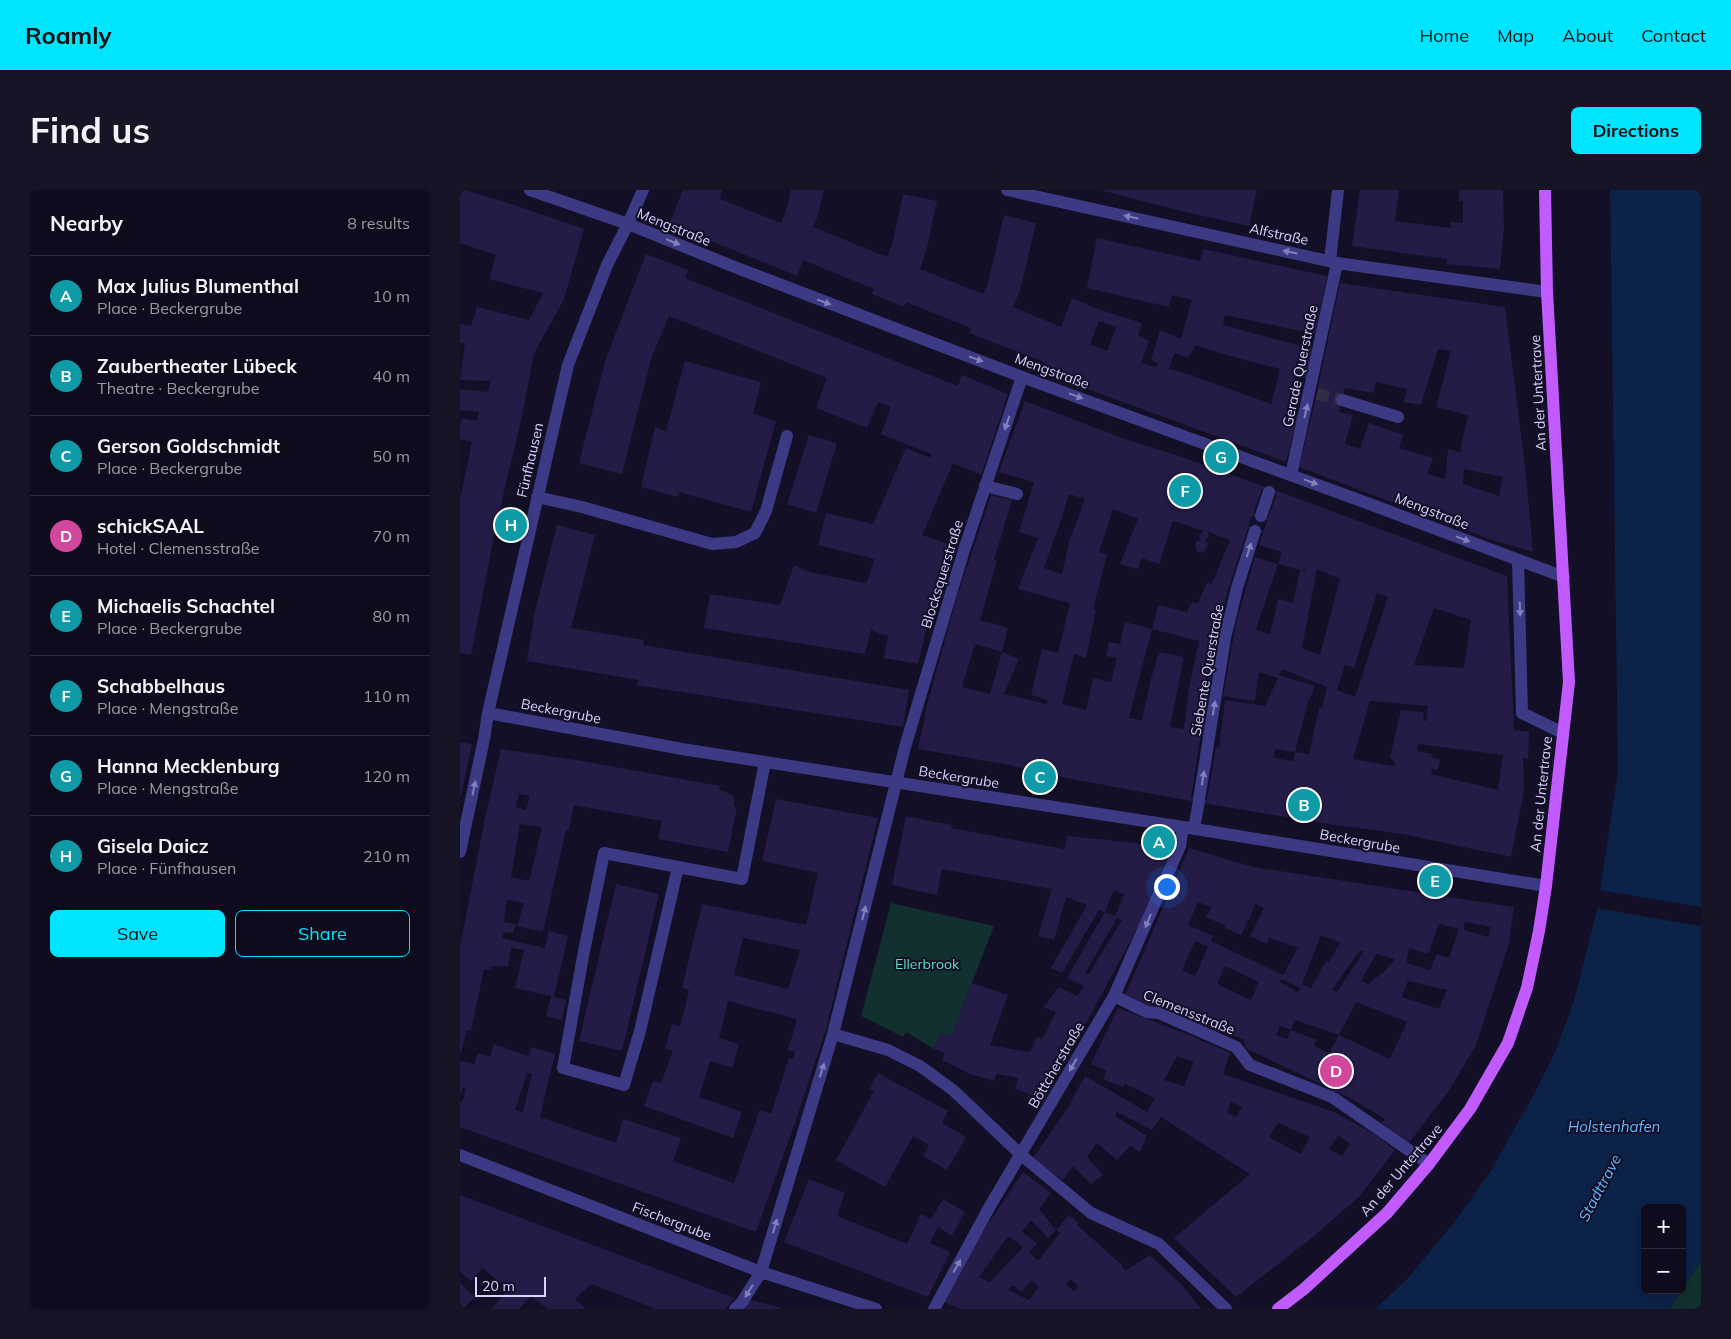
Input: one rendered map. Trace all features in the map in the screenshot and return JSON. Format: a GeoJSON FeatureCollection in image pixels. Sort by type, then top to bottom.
{"type":"FeatureCollection","features":[{"type":"Feature","properties":{"kind":"main road","name":"An der Untertrave"},"geometry":{"type":"LineString","coordinates":[[1278,1309],[1304,1289],[1387,1213],[1428,1164],[1470,1109],[1508,1043],[1527,988],[1546,886],[1569,682],[1547,292],[1544,190]]}},
{"type":"Feature","properties":{"kind":"street","name":"Mengstraße"},"geometry":{"type":"LineString","coordinates":[[530,190],[628,224],[741,270],[1022,377],[1564,577]]}},
{"type":"Feature","properties":{"kind":"street","name":"Fünfhausen"},"geometry":{"type":"LineString","coordinates":[[460,852],[488,713],[568,365],[607,265],[628,224],[642,190]]}},
{"type":"Feature","properties":{"kind":"street","name":"Alfstraße"},"geometry":{"type":"LineString","coordinates":[[1007,190],[1333,262],[1547,292]]}},
{"type":"Feature","properties":{"kind":"street","name":"Gerade Querstraße"},"geometry":{"type":"LineString","coordinates":[[1291,475],[1313,393],[1333,262],[1338,190]]}},
{"type":"Feature","properties":{"kind":"street","name":"Blocksquerstraße"},"geometry":{"type":"LineString","coordinates":[[896,782],[964,550],[1022,377]]}},
{"type":"Feature","properties":{"kind":"street"},"geometry":{"type":"LineString","coordinates":[[1342,400],[1398,417]]}},
{"type":"Feature","properties":{"kind":"street"},"geometry":{"type":"LineString","coordinates":[[537,497],[582,507],[712,544],[736,542],[755,533],[766,511],[788,436]]}},
{"type":"Feature","properties":{"kind":"street","name":"Siebente Querstraße"},"geometry":{"type":"LineString","coordinates":[[1189,828],[1199,800],[1225,638],[1240,580],[1277,470]]}},
{"type":"Feature","properties":{"kind":"street"},"geometry":{"type":"LineString","coordinates":[[985,486],[1017,494]]}},
{"type":"Feature","properties":{"kind":"street"},"geometry":{"type":"LineString","coordinates":[[1518,561],[1522,713],[1563,733]]}},
{"type":"Feature","properties":{"kind":"street","name":"Beckergrube"},"geometry":{"type":"LineString","coordinates":[[488,713],[682,749],[1546,886]]}},
{"type":"Feature","properties":{"kind":"street"},"geometry":{"type":"LineString","coordinates":[[678,867],[640,1031],[624,1085],[563,1068],[604,854],[678,867],[742,879],[765,762]]}},
{"type":"Feature","properties":{"kind":"street"},"geometry":{"type":"LineString","coordinates":[[736,1309],[760,1272],[833,1034],[896,782]]}},
{"type":"Feature","properties":{"kind":"street","name":"Böttcherstraße"},"geometry":{"type":"LineString","coordinates":[[934,1309],[1020,1154],[1114,996],[1189,828]]}},
{"type":"Feature","properties":{"kind":"street","name":"Clemensstraße"},"geometry":{"type":"LineString","coordinates":[[1114,996],[1147,1012],[1159,1013],[1236,1047],[1250,1064],[1332,1097],[1428,1164]]}},
{"type":"Feature","properties":{"kind":"street"},"geometry":{"type":"LineString","coordinates":[[833,1034],[888,1050],[920,1066],[953,1090],[1020,1154],[1091,1213],[1159,1244],[1226,1309]]}},
{"type":"Feature","properties":{"kind":"street","name":"Fischergrube"},"geometry":{"type":"LineString","coordinates":[[460,1155],[760,1272],[876,1309]]}},
{"type":"Feature","properties":{"kind":"green space","name":"Ellerbrook"},"geometry":{"type":"Polygon","coordinates":[[[891,903],[994,926],[951,1037],[940,1034],[934,1049],[906,1032],[903,1037],[861,1016],[891,903]]]}},
{"type":"Feature","properties":{"kind":"green space"},"geometry":{"type":"Polygon","coordinates":[[[1701,1260],[1701,1309],[1669,1309],[1679,1294],[1686,1294],[1686,1283],[1701,1260]]]}},
{"type":"Feature","properties":{"kind":"water","name":"Holstenhafen"},"geometry":{"type":"Polygon","coordinates":[[[1610,190],[1701,190],[1701,1260],[1686,1283],[1686,1204],[1641,1204],[1641,1294],[1678,1294],[1669,1309],[1375,1309],[1409,1277],[1459,1216],[1490,1172],[1533,1096],[1556,1050],[1574,1001],[1597,910],[1618,772],[1610,190]]]}},
{"type":"Feature","properties":{"kind":"pier"},"geometry":{"type":"Polygon","coordinates":[[[1598,890],[1701,907],[1701,926],[1595,908],[1598,890]]]}},
{"type":"Feature","properties":{"kind":"building"},"geometry":{"type":"Polygon","coordinates":[[[460,190],[511,204],[584,229],[564,299],[534,354],[522,416],[496,526],[471,655],[460,653],[460,499],[472,442],[460,439],[460,427],[462,418],[477,421],[479,412],[460,410],[460,389],[488,392],[491,381],[460,380],[465,343],[460,342],[460,324],[471,326],[477,307],[529,320],[543,293],[489,279],[496,255],[460,243],[460,190]]]}},
{"type":"Feature","properties":{"kind":"building"},"geometry":{"type":"Polygon","coordinates":[[[683,190],[722,190],[720,199],[781,223],[791,190],[824,190],[813,227],[887,257],[892,245],[903,194],[937,201],[926,252],[920,269],[983,294],[988,283],[1004,215],[1036,223],[1020,291],[1013,307],[1061,327],[1072,298],[1103,311],[1142,323],[1138,335],[1149,341],[1141,363],[1156,367],[1159,363],[1151,360],[1160,330],[1181,339],[1192,300],[1172,295],[1169,307],[1087,288],[1097,238],[1200,261],[1203,249],[1327,276],[1315,334],[1225,315],[1223,325],[1312,349],[1306,378],[1296,375],[1287,409],[1299,413],[1286,462],[1041,372],[1046,363],[969,333],[971,328],[906,302],[904,307],[872,294],[874,289],[803,260],[797,276],[669,224],[683,190]],[[1099,321],[1090,344],[1107,351],[1116,327],[1099,321]],[[1196,345],[1188,358],[1175,353],[1168,369],[1182,372],[1271,404],[1280,369],[1196,345]]]}},
{"type":"Feature","properties":{"kind":"building"},"geometry":{"type":"Polygon","coordinates":[[[1100,190],[1257,190],[1249,226],[1100,190]]]}},
{"type":"Feature","properties":{"kind":"building"},"geometry":{"type":"Polygon","coordinates":[[[1360,190],[1399,190],[1395,221],[1451,228],[1451,222],[1463,223],[1463,201],[1459,201],[1459,190],[1503,190],[1504,228],[1500,269],[1447,264],[1447,259],[1352,246],[1360,190]]]}},
{"type":"Feature","properties":{"kind":"building"},"geometry":{"type":"Polygon","coordinates":[[[646,254],[688,270],[685,278],[958,386],[962,375],[1008,394],[981,475],[953,463],[922,535],[957,547],[933,625],[928,623],[918,664],[884,658],[888,635],[879,634],[871,629],[865,654],[704,628],[710,594],[780,605],[794,565],[809,572],[866,583],[875,559],[818,545],[826,513],[873,524],[906,448],[931,458],[931,454],[881,434],[891,407],[878,402],[867,428],[816,408],[827,378],[669,316],[652,356],[622,474],[579,463],[605,361],[646,254]]]}},
{"type":"Feature","properties":{"kind":"building"},"geometry":{"type":"Polygon","coordinates":[[[1340,283],[1505,307],[1525,466],[1533,552],[1489,539],[1299,467],[1340,283]],[[1438,349],[1421,405],[1404,402],[1407,389],[1376,382],[1373,393],[1345,388],[1339,412],[1353,415],[1345,444],[1360,449],[1369,423],[1403,435],[1399,448],[1433,458],[1427,474],[1445,479],[1448,449],[1460,452],[1468,415],[1436,407],[1451,351],[1438,349]],[[1464,469],[1463,484],[1499,496],[1503,477],[1464,469]]]}},
{"type":"Feature","properties":{"kind":"building"},"geometry":{"type":"Polygon","coordinates":[[[685,361],[761,382],[753,414],[776,421],[751,512],[679,492],[677,497],[641,487],[655,427],[666,431],[685,361]]]}},
{"type":"Feature","properties":{"kind":"building"},"geometry":{"type":"Polygon","coordinates":[[[1025,401],[1125,439],[1179,456],[1299,499],[1507,576],[1514,730],[1529,732],[1528,759],[1523,758],[1524,791],[1511,857],[1403,834],[1321,823],[1191,801],[918,749],[928,701],[957,597],[991,495],[1012,500],[994,560],[997,561],[980,620],[1008,628],[1002,652],[1019,659],[1004,694],[1047,704],[1048,700],[1031,695],[1042,649],[1058,653],[1070,603],[1018,589],[1038,538],[1019,532],[1034,482],[999,472],[1025,401]],[[1262,489],[1253,513],[1268,518],[1277,494],[1262,489]],[[1069,494],[1044,568],[1062,574],[1069,542],[1085,499],[1069,494]],[[1113,509],[1099,552],[1107,555],[1093,609],[1096,610],[1086,658],[1074,654],[1062,704],[1086,710],[1093,678],[1111,682],[1117,658],[1106,656],[1109,642],[1120,644],[1125,622],[1152,629],[1158,605],[1187,612],[1192,602],[1198,603],[1207,583],[1212,584],[1230,540],[1208,532],[1209,536],[1205,541],[1208,545],[1202,553],[1197,551],[1195,546],[1196,541],[1201,540],[1199,537],[1204,531],[1173,521],[1159,564],[1142,558],[1138,569],[1120,564],[1138,519],[1113,509]],[[1252,516],[1248,526],[1264,531],[1267,520],[1252,516]],[[1248,528],[1228,590],[1215,646],[1204,734],[1201,733],[1191,798],[1207,800],[1216,747],[1219,748],[1225,700],[1265,706],[1278,678],[1259,672],[1255,701],[1223,696],[1236,623],[1255,557],[1278,564],[1282,552],[1259,545],[1263,533],[1248,528]],[[1278,564],[1256,629],[1270,635],[1278,599],[1293,603],[1300,570],[1305,572],[1306,566],[1304,571],[1278,564]],[[1317,569],[1302,648],[1320,655],[1340,579],[1317,569]],[[1377,593],[1354,668],[1345,665],[1337,690],[1355,697],[1388,597],[1377,593]],[[1434,608],[1414,665],[1464,668],[1471,620],[1434,608]],[[1152,629],[1129,718],[1142,720],[1159,652],[1184,657],[1170,727],[1184,729],[1189,688],[1199,641],[1152,629]],[[975,644],[962,687],[990,694],[1002,652],[975,644]],[[1282,669],[1279,675],[1315,686],[1307,705],[1295,752],[1309,754],[1319,708],[1322,708],[1327,687],[1282,669]],[[1370,701],[1353,759],[1394,766],[1395,762],[1390,757],[1401,710],[1424,712],[1423,721],[1426,721],[1428,706],[1370,701]],[[1418,744],[1417,751],[1433,754],[1432,758],[1440,760],[1438,770],[1432,769],[1431,774],[1498,790],[1503,755],[1418,744]],[[1275,749],[1274,758],[1293,761],[1295,752],[1275,749]]]}},
{"type":"Feature","properties":{"kind":"building"},"geometry":{"type":"Polygon","coordinates":[[[809,435],[837,443],[816,513],[787,504],[809,435]]]}},
{"type":"Feature","properties":{"kind":"building"},"geometry":{"type":"Polygon","coordinates":[[[557,525],[595,535],[571,628],[644,640],[643,645],[909,690],[903,727],[637,685],[638,680],[527,661],[535,611],[557,525]]]}},
{"type":"Feature","properties":{"kind":"building"},"geometry":{"type":"Polygon","coordinates":[[[460,742],[472,744],[461,796],[460,796],[460,742]]]}},
{"type":"Feature","properties":{"kind":"building"},"geometry":{"type":"Polygon","coordinates":[[[501,749],[582,761],[720,786],[719,789],[734,796],[734,807],[737,807],[728,852],[658,839],[662,821],[574,805],[569,830],[566,830],[543,932],[517,926],[524,903],[507,900],[504,922],[516,924],[513,933],[504,932],[502,938],[545,948],[549,931],[568,936],[554,997],[566,1000],[562,1020],[546,1016],[551,996],[515,988],[524,950],[511,948],[508,967],[492,966],[491,970],[484,969],[471,1031],[467,1030],[460,1056],[460,947],[485,818],[501,749]],[[519,794],[516,807],[526,810],[530,796],[519,794]],[[520,824],[511,877],[529,881],[542,827],[520,824]]]}},
{"type":"Feature","properties":{"kind":"building"},"geometry":{"type":"Polygon","coordinates":[[[776,799],[878,818],[826,1029],[756,1232],[460,1127],[460,1102],[462,1102],[466,1089],[463,1088],[460,1095],[460,1061],[474,1064],[478,1053],[490,1057],[494,1044],[528,1056],[532,1047],[555,1054],[540,1117],[616,1143],[623,1119],[681,1138],[673,1161],[734,1183],[760,1110],[771,1114],[789,1058],[793,1059],[795,1052],[788,1050],[797,1019],[728,1001],[719,1038],[739,1044],[732,1068],[710,1061],[699,1097],[742,1112],[733,1138],[644,1106],[653,1081],[661,1083],[673,1051],[665,1048],[672,1024],[680,1026],[685,1008],[689,990],[682,988],[702,904],[806,925],[818,873],[762,861],[776,799]],[[743,938],[734,975],[788,989],[800,950],[743,938]],[[527,1073],[515,1110],[523,1112],[532,1074],[527,1073]]]}},
{"type":"Feature","properties":{"kind":"building"},"geometry":{"type":"Polygon","coordinates":[[[906,816],[951,825],[951,828],[1064,849],[1068,836],[1171,849],[1138,927],[1044,1101],[1015,1088],[1019,1078],[997,1074],[994,1081],[970,1074],[942,1060],[945,1053],[934,1049],[940,1034],[951,1037],[972,983],[1008,995],[990,1045],[1030,1052],[1037,1037],[1042,1039],[1056,1012],[1044,1007],[1059,987],[1077,996],[1084,986],[1067,978],[1105,912],[1099,910],[1062,973],[1051,968],[1087,905],[1066,897],[1054,940],[1038,936],[1052,889],[942,869],[937,895],[892,885],[906,816]],[[1114,890],[1105,912],[1115,916],[1124,895],[1114,890]],[[1117,918],[1085,973],[1089,974],[1122,920],[1117,918]]]}},
{"type":"Feature","properties":{"kind":"building"},"geometry":{"type":"Polygon","coordinates":[[[1189,848],[1253,867],[1514,907],[1509,943],[1476,1045],[1450,1089],[1409,1143],[1381,1123],[1385,1119],[1350,1098],[1247,1049],[1244,1039],[1217,1031],[1157,1004],[1150,1006],[1125,995],[1189,848]],[[1198,902],[1188,925],[1213,936],[1211,941],[1283,975],[1298,948],[1269,938],[1267,944],[1250,936],[1264,908],[1256,904],[1241,935],[1206,917],[1211,907],[1198,902]],[[1465,922],[1464,930],[1488,937],[1491,927],[1465,922]],[[1439,924],[1428,954],[1409,948],[1406,963],[1430,970],[1437,954],[1449,958],[1459,929],[1439,924]],[[1321,935],[1302,984],[1311,988],[1326,961],[1329,962],[1340,943],[1321,935]],[[1195,941],[1182,970],[1195,976],[1208,947],[1195,941]],[[1360,950],[1332,990],[1337,992],[1364,951],[1360,950]],[[1376,954],[1361,981],[1368,984],[1385,971],[1395,959],[1376,954]],[[1225,966],[1217,984],[1251,1000],[1259,982],[1225,966]],[[1282,979],[1280,982],[1298,992],[1300,988],[1282,979]],[[1408,981],[1402,997],[1439,1009],[1447,990],[1408,981]],[[1356,1002],[1339,1035],[1390,1059],[1407,1022],[1356,1002]],[[1295,1020],[1291,1030],[1317,1040],[1314,1046],[1329,1053],[1339,1035],[1295,1020]],[[1280,1026],[1276,1035],[1287,1039],[1291,1030],[1280,1026]]]}},
{"type":"Feature","properties":{"kind":"building"},"geometry":{"type":"Polygon","coordinates":[[[616,884],[659,894],[622,1051],[579,1041],[616,884]]]}},
{"type":"Feature","properties":{"kind":"building"},"geometry":{"type":"Polygon","coordinates":[[[1118,1008],[1230,1053],[1223,1074],[1334,1112],[1374,1134],[1395,1150],[1359,1197],[1314,1236],[1236,1297],[1174,1238],[1250,1174],[1161,1117],[1152,1130],[1117,1112],[1115,1116],[1147,1136],[1140,1152],[1130,1146],[1117,1160],[1097,1143],[1087,1157],[1103,1175],[1091,1184],[1073,1166],[1063,1180],[1033,1158],[1067,1109],[1085,1076],[1147,1112],[1155,1098],[1125,1084],[1123,1087],[1103,1079],[1107,1071],[1091,1064],[1118,1008]],[[1177,1056],[1164,1080],[1184,1086],[1194,1062],[1177,1056]],[[1231,1102],[1227,1112],[1236,1117],[1242,1107],[1231,1102]],[[1278,1123],[1269,1137],[1300,1154],[1310,1137],[1278,1123]],[[1338,1135],[1329,1149],[1342,1156],[1350,1144],[1338,1135]]]}},
{"type":"Feature","properties":{"kind":"building"},"geometry":{"type":"Polygon","coordinates":[[[878,1073],[948,1111],[942,1123],[966,1137],[947,1170],[923,1156],[929,1145],[913,1136],[885,1187],[836,1160],[874,1091],[869,1089],[878,1073]]]}},
{"type":"Feature","properties":{"kind":"building"},"geometry":{"type":"Polygon","coordinates":[[[1023,1172],[1051,1193],[1039,1209],[1056,1230],[1069,1215],[1078,1222],[1077,1225],[1122,1265],[1125,1271],[1150,1255],[1182,1285],[1201,1309],[960,1309],[944,1302],[972,1248],[1023,1172]],[[1031,1220],[1022,1232],[1037,1243],[1029,1252],[1038,1261],[1060,1233],[1056,1230],[1048,1238],[1031,1220]],[[1008,1236],[979,1277],[990,1282],[1023,1247],[1008,1236]],[[1070,1279],[1066,1284],[1074,1291],[1078,1286],[1070,1279]],[[1031,1281],[1021,1292],[1013,1285],[1008,1290],[1029,1300],[1039,1286],[1031,1281]]]}},
{"type":"Feature","properties":{"kind":"building"},"geometry":{"type":"Polygon","coordinates":[[[809,1179],[845,1193],[837,1216],[907,1244],[921,1214],[931,1219],[943,1199],[965,1212],[952,1236],[938,1227],[930,1243],[950,1252],[928,1297],[784,1242],[809,1179]]]}},
{"type":"Feature","properties":{"kind":"building"},"geometry":{"type":"Polygon","coordinates":[[[460,1195],[735,1298],[725,1309],[653,1309],[591,1284],[575,1299],[586,1309],[548,1309],[531,1296],[519,1309],[491,1309],[509,1289],[482,1268],[471,1281],[460,1272],[460,1195]]]}},
{"type":"Feature","properties":{"kind":"building"},"geometry":{"type":"Polygon","coordinates":[[[460,1283],[475,1297],[463,1309],[460,1309],[460,1283]]]}},
{"type":"Feature","properties":{"kind":"building"},"geometry":{"type":"Polygon","coordinates":[[[748,1299],[781,1308],[781,1309],[741,1309],[748,1299]]]}},
{"type":"Feature","properties":{"kind":"tunnel"},"geometry":{"type":"LineString","coordinates":[[1317,394],[1342,400]]}},
{"type":"Feature","properties":{"kind":"place","name":"Hanna Mecklenburg"},"geometry":{"type":"Point","coordinates":[1221,457]}},
{"type":"Feature","properties":{"kind":"place","name":"Schabbelhaus"},"geometry":{"type":"Point","coordinates":[1185,491]}},
{"type":"Feature","properties":{"kind":"place","name":"Gisela Daicz"},"geometry":{"type":"Point","coordinates":[511,525]}},
{"type":"Feature","properties":{"kind":"place","name":"Gerson Goldschmidt"},"geometry":{"type":"Point","coordinates":[1040,777]}},
{"type":"Feature","properties":{"kind":"place","name":"Zaubertheater Lübeck"},"geometry":{"type":"Point","coordinates":[1304,805]}},
{"type":"Feature","properties":{"kind":"place","name":"Max Julius Blumenthal"},"geometry":{"type":"Point","coordinates":[1159,842]}},
{"type":"Feature","properties":{"kind":"place","name":"Michaelis Schachtel"},"geometry":{"type":"Point","coordinates":[1435,881]}},
{"type":"Feature","properties":{"kind":"place","name":"schickSAAL"},"geometry":{"type":"Point","coordinates":[1336,1071]}},
{"type":"Feature","properties":{"kind":"water label","name":"Stadttrave"},"geometry":{"type":"Point","coordinates":[1600,1188]}}]}
